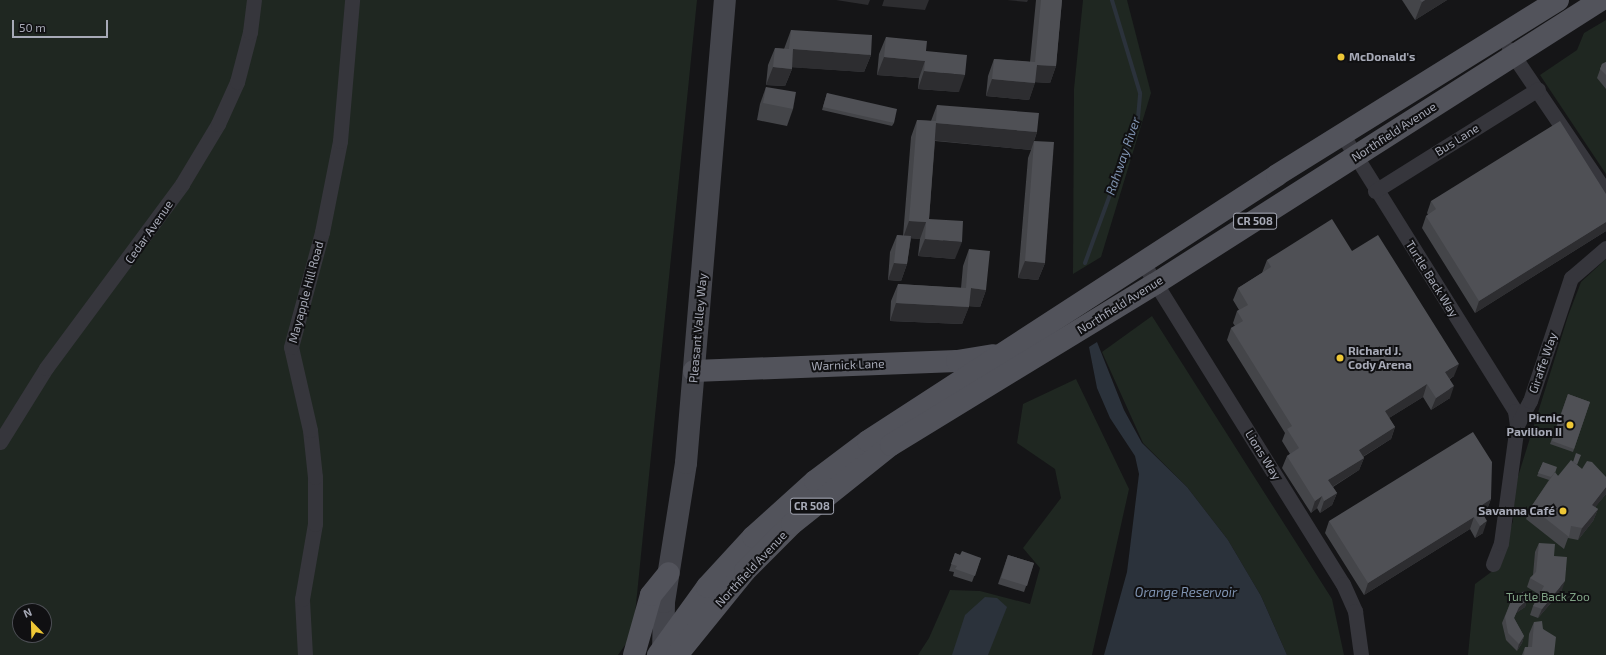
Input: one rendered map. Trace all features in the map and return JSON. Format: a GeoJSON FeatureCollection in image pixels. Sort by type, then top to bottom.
{"type":"FeatureCollection","features":[{"type":"Feature","properties":{"kind":"main road","name":"Pleasant Valley Way"},"geometry":{"type":"LineString","coordinates":[[665,654],[669,573],[686,463],[725,0]]}},
{"type":"Feature","properties":{"kind":"main road","name":"Northfield Avenue"},"geometry":{"type":"LineString","coordinates":[[972,384],[1001,354],[1342,134],[1558,0]]}},
{"type":"Feature","properties":{"kind":"main road","name":"Northfield Avenue"},"geometry":{"type":"LineString","coordinates":[[665,654],[707,587],[782,510],[868,441],[1155,284],[1601,0]]}},
{"type":"Feature","properties":{"kind":"main road","name":"Warnick Lane"},"geometry":{"type":"LineString","coordinates":[[694,371],[957,361],[1001,354]]}},
{"type":"Feature","properties":{"kind":"main road"},"geometry":{"type":"LineString","coordinates":[[634,655],[651,595],[669,573]]}},
{"type":"Feature","properties":{"kind":"street","name":"Cedar Avenue"},"geometry":{"type":"LineString","coordinates":[[0,442],[46,368],[182,184],[218,124],[237,82],[250,32],[254,0]]}},
{"type":"Feature","properties":{"kind":"street","name":"Mayapple Hill Road"},"geometry":{"type":"LineString","coordinates":[[305,655],[302,599],[315,524],[315,477],[310,430],[291,347],[322,232],[340,141],[352,0]]}},
{"type":"Feature","properties":{"kind":"street"},"geometry":{"type":"LineString","coordinates":[[1499,36],[1538,89],[1606,192]]}},
{"type":"Feature","properties":{"kind":"street","name":"Bus Lane"},"geometry":{"type":"LineString","coordinates":[[1375,191],[1538,89]]}},
{"type":"Feature","properties":{"kind":"street","name":"Turtle Back Way"},"geometry":{"type":"LineString","coordinates":[[1342,134],[1354,158],[1514,411],[1518,425]]}},
{"type":"Feature","properties":{"kind":"street","name":"Giraffe Way"},"geometry":{"type":"LineString","coordinates":[[1493,564],[1501,543],[1518,425],[1530,401],[1571,278],[1606,248]]}},
{"type":"Feature","properties":{"kind":"street","name":"Lions Way"},"geometry":{"type":"LineString","coordinates":[[1143,263],[1343,584],[1355,611],[1361,655]]}},
{"type":"Feature","properties":{"kind":"green space"},"geometry":{"type":"Polygon","coordinates":[[[0,0],[697,0],[633,634],[618,655],[0,655],[0,0]]]}},
{"type":"Feature","properties":{"kind":"green space"},"geometry":{"type":"Polygon","coordinates":[[[1083,0],[1127,0],[1151,93],[1101,257],[1073,274],[1074,89],[1083,0]]]}},
{"type":"Feature","properties":{"kind":"green space"},"geometry":{"type":"Polygon","coordinates":[[[1606,20],[1606,174],[1540,75],[1577,50],[1584,33],[1606,20]]]}},
{"type":"Feature","properties":{"kind":"green space","name":"Turtle Back Zoo"},"geometry":{"type":"Polygon","coordinates":[[[1606,259],[1606,655],[1468,655],[1475,584],[1498,567],[1513,521],[1515,486],[1568,316],[1581,282],[1606,259]]]}},
{"type":"Feature","properties":{"kind":"green space"},"geometry":{"type":"Polygon","coordinates":[[[1152,316],[1332,599],[1344,655],[1287,655],[1261,596],[1228,540],[1187,487],[1143,443],[1102,352],[1152,316]]]}},
{"type":"Feature","properties":{"kind":"green space"},"geometry":{"type":"Polygon","coordinates":[[[1076,379],[1129,489],[1092,655],[918,655],[929,638],[950,590],[980,591],[1030,604],[1040,568],[1023,548],[1061,498],[1055,469],[1017,443],[1023,404],[1076,379]]]}},
{"type":"Feature","properties":{"kind":"water","name":"Orange Reservoir"},"geometry":{"type":"Polygon","coordinates":[[[1097,342],[1124,410],[1142,443],[1187,487],[1228,540],[1261,596],[1287,655],[1104,655],[1127,572],[1139,474],[1135,456],[1110,418],[1097,388],[1089,347],[1097,342]]]}},
{"type":"Feature","properties":{"kind":"water"},"geometry":{"type":"Polygon","coordinates":[[[985,597],[997,598],[1007,607],[988,655],[952,655],[965,615],[985,597]]]}},
{"type":"Feature","properties":{"kind":"building"},"geometry":{"type":"Polygon","coordinates":[[[1041,0],[1062,0],[1056,66],[1037,65],[1035,83],[992,79],[994,59],[1035,62],[1041,0]]]}},
{"type":"Feature","properties":{"kind":"building"},"geometry":{"type":"Polygon","coordinates":[[[791,30],[872,35],[871,55],[793,49],[792,69],[773,67],[775,48],[789,49],[791,30]]]}},
{"type":"Feature","properties":{"kind":"building"},"geometry":{"type":"Polygon","coordinates":[[[886,37],[927,41],[926,51],[967,55],[965,75],[924,71],[925,61],[884,57],[886,37]]]}},
{"type":"Feature","properties":{"kind":"building"},"geometry":{"type":"Polygon","coordinates":[[[1606,62],[1606,75],[1600,69],[1602,64],[1606,62]]]}},
{"type":"Feature","properties":{"kind":"building"},"geometry":{"type":"Polygon","coordinates":[[[766,87],[796,92],[793,109],[763,103],[766,87]]]}},
{"type":"Feature","properties":{"kind":"building"},"geometry":{"type":"Polygon","coordinates":[[[827,93],[897,109],[894,123],[823,107],[827,93]]]}},
{"type":"Feature","properties":{"kind":"building"},"geometry":{"type":"Polygon","coordinates":[[[937,105],[1039,113],[1037,132],[936,123],[929,219],[963,221],[962,242],[925,239],[926,222],[909,221],[917,120],[936,121],[937,105]]]}},
{"type":"Feature","properties":{"kind":"building"},"geometry":{"type":"Polygon","coordinates":[[[1560,121],[1606,194],[1606,222],[1479,301],[1426,216],[1436,209],[1431,201],[1560,121]]]}},
{"type":"Feature","properties":{"kind":"building"},"geometry":{"type":"Polygon","coordinates":[[[1034,141],[1054,142],[1045,263],[1025,261],[1034,141]]]}},
{"type":"Feature","properties":{"kind":"building","name":"Richard J. Cody Arena"},"geometry":{"type":"Polygon","coordinates":[[[1332,219],[1352,251],[1378,235],[1459,364],[1445,372],[1454,386],[1436,398],[1427,384],[1385,411],[1395,427],[1359,450],[1364,458],[1328,480],[1337,493],[1324,501],[1322,496],[1315,501],[1287,456],[1299,448],[1287,429],[1292,426],[1231,328],[1243,321],[1237,311],[1248,305],[1238,288],[1271,267],[1267,260],[1332,219]]]}},
{"type":"Feature","properties":{"kind":"building"},"geometry":{"type":"Polygon","coordinates":[[[897,235],[911,236],[907,264],[894,263],[897,235]]]}},
{"type":"Feature","properties":{"kind":"building"},"geometry":{"type":"Polygon","coordinates":[[[969,249],[990,251],[986,290],[971,288],[969,307],[896,303],[898,284],[966,288],[969,249]]]}},
{"type":"Feature","properties":{"kind":"building","name":"Picnic Pavilion II"},"geometry":{"type":"Polygon","coordinates":[[[1568,394],[1590,402],[1574,449],[1552,441],[1568,394]]]}},
{"type":"Feature","properties":{"kind":"building"},"geometry":{"type":"Polygon","coordinates":[[[1473,432],[1492,462],[1491,499],[1479,507],[1487,521],[1480,526],[1474,517],[1368,583],[1329,521],[1473,432]]]}},
{"type":"Feature","properties":{"kind":"building"},"geometry":{"type":"Polygon","coordinates":[[[1576,453],[1581,455],[1577,465],[1573,462],[1576,453]]]}},
{"type":"Feature","properties":{"kind":"building","name":"Savanna Café"},"geometry":{"type":"Polygon","coordinates":[[[1571,460],[1582,469],[1587,461],[1592,462],[1606,477],[1606,487],[1592,505],[1598,509],[1582,528],[1571,526],[1569,537],[1531,507],[1555,472],[1558,476],[1571,460]]]}},
{"type":"Feature","properties":{"kind":"building"},"geometry":{"type":"Polygon","coordinates":[[[1543,462],[1557,467],[1555,473],[1551,477],[1538,473],[1543,462]]]}},
{"type":"Feature","properties":{"kind":"building"},"geometry":{"type":"Polygon","coordinates":[[[1539,543],[1555,544],[1554,556],[1567,557],[1565,581],[1542,609],[1533,606],[1544,586],[1530,578],[1536,572],[1539,543]]]}},
{"type":"Feature","properties":{"kind":"building"},"geometry":{"type":"Polygon","coordinates":[[[962,551],[981,558],[975,576],[955,569],[957,566],[951,564],[955,553],[960,555],[962,551]]]}},
{"type":"Feature","properties":{"kind":"building"},"geometry":{"type":"Polygon","coordinates":[[[1008,555],[1034,563],[1027,586],[1001,578],[1008,555]]]}},
{"type":"Feature","properties":{"kind":"building"},"geometry":{"type":"Polygon","coordinates":[[[1524,591],[1527,600],[1519,607],[1514,618],[1524,636],[1519,644],[1508,633],[1505,617],[1511,601],[1524,591]]]}},
{"type":"Feature","properties":{"kind":"building"},"geometry":{"type":"Polygon","coordinates":[[[1542,621],[1543,629],[1556,637],[1554,655],[1524,655],[1525,647],[1532,647],[1534,622],[1542,621]]]}},
{"type":"Feature","properties":{"kind":"waterway","name":"Rahway River"},"geometry":{"type":"LineString","coordinates":[[1085,263],[1138,118],[1140,93],[1112,0]]}},
{"type":"Feature","properties":{"kind":"place","name":"McDonald's"},"geometry":{"type":"Point","coordinates":[1341,57]}},
{"type":"Feature","properties":{"kind":"place","name":"Richard J. Cody Arena"},"geometry":{"type":"Point","coordinates":[1340,358]}},
{"type":"Feature","properties":{"kind":"place","name":"Picnic Pavilion II"},"geometry":{"type":"Point","coordinates":[1570,425]}},
{"type":"Feature","properties":{"kind":"place","name":"Savanna Café"},"geometry":{"type":"Point","coordinates":[1563,511]}}]}
